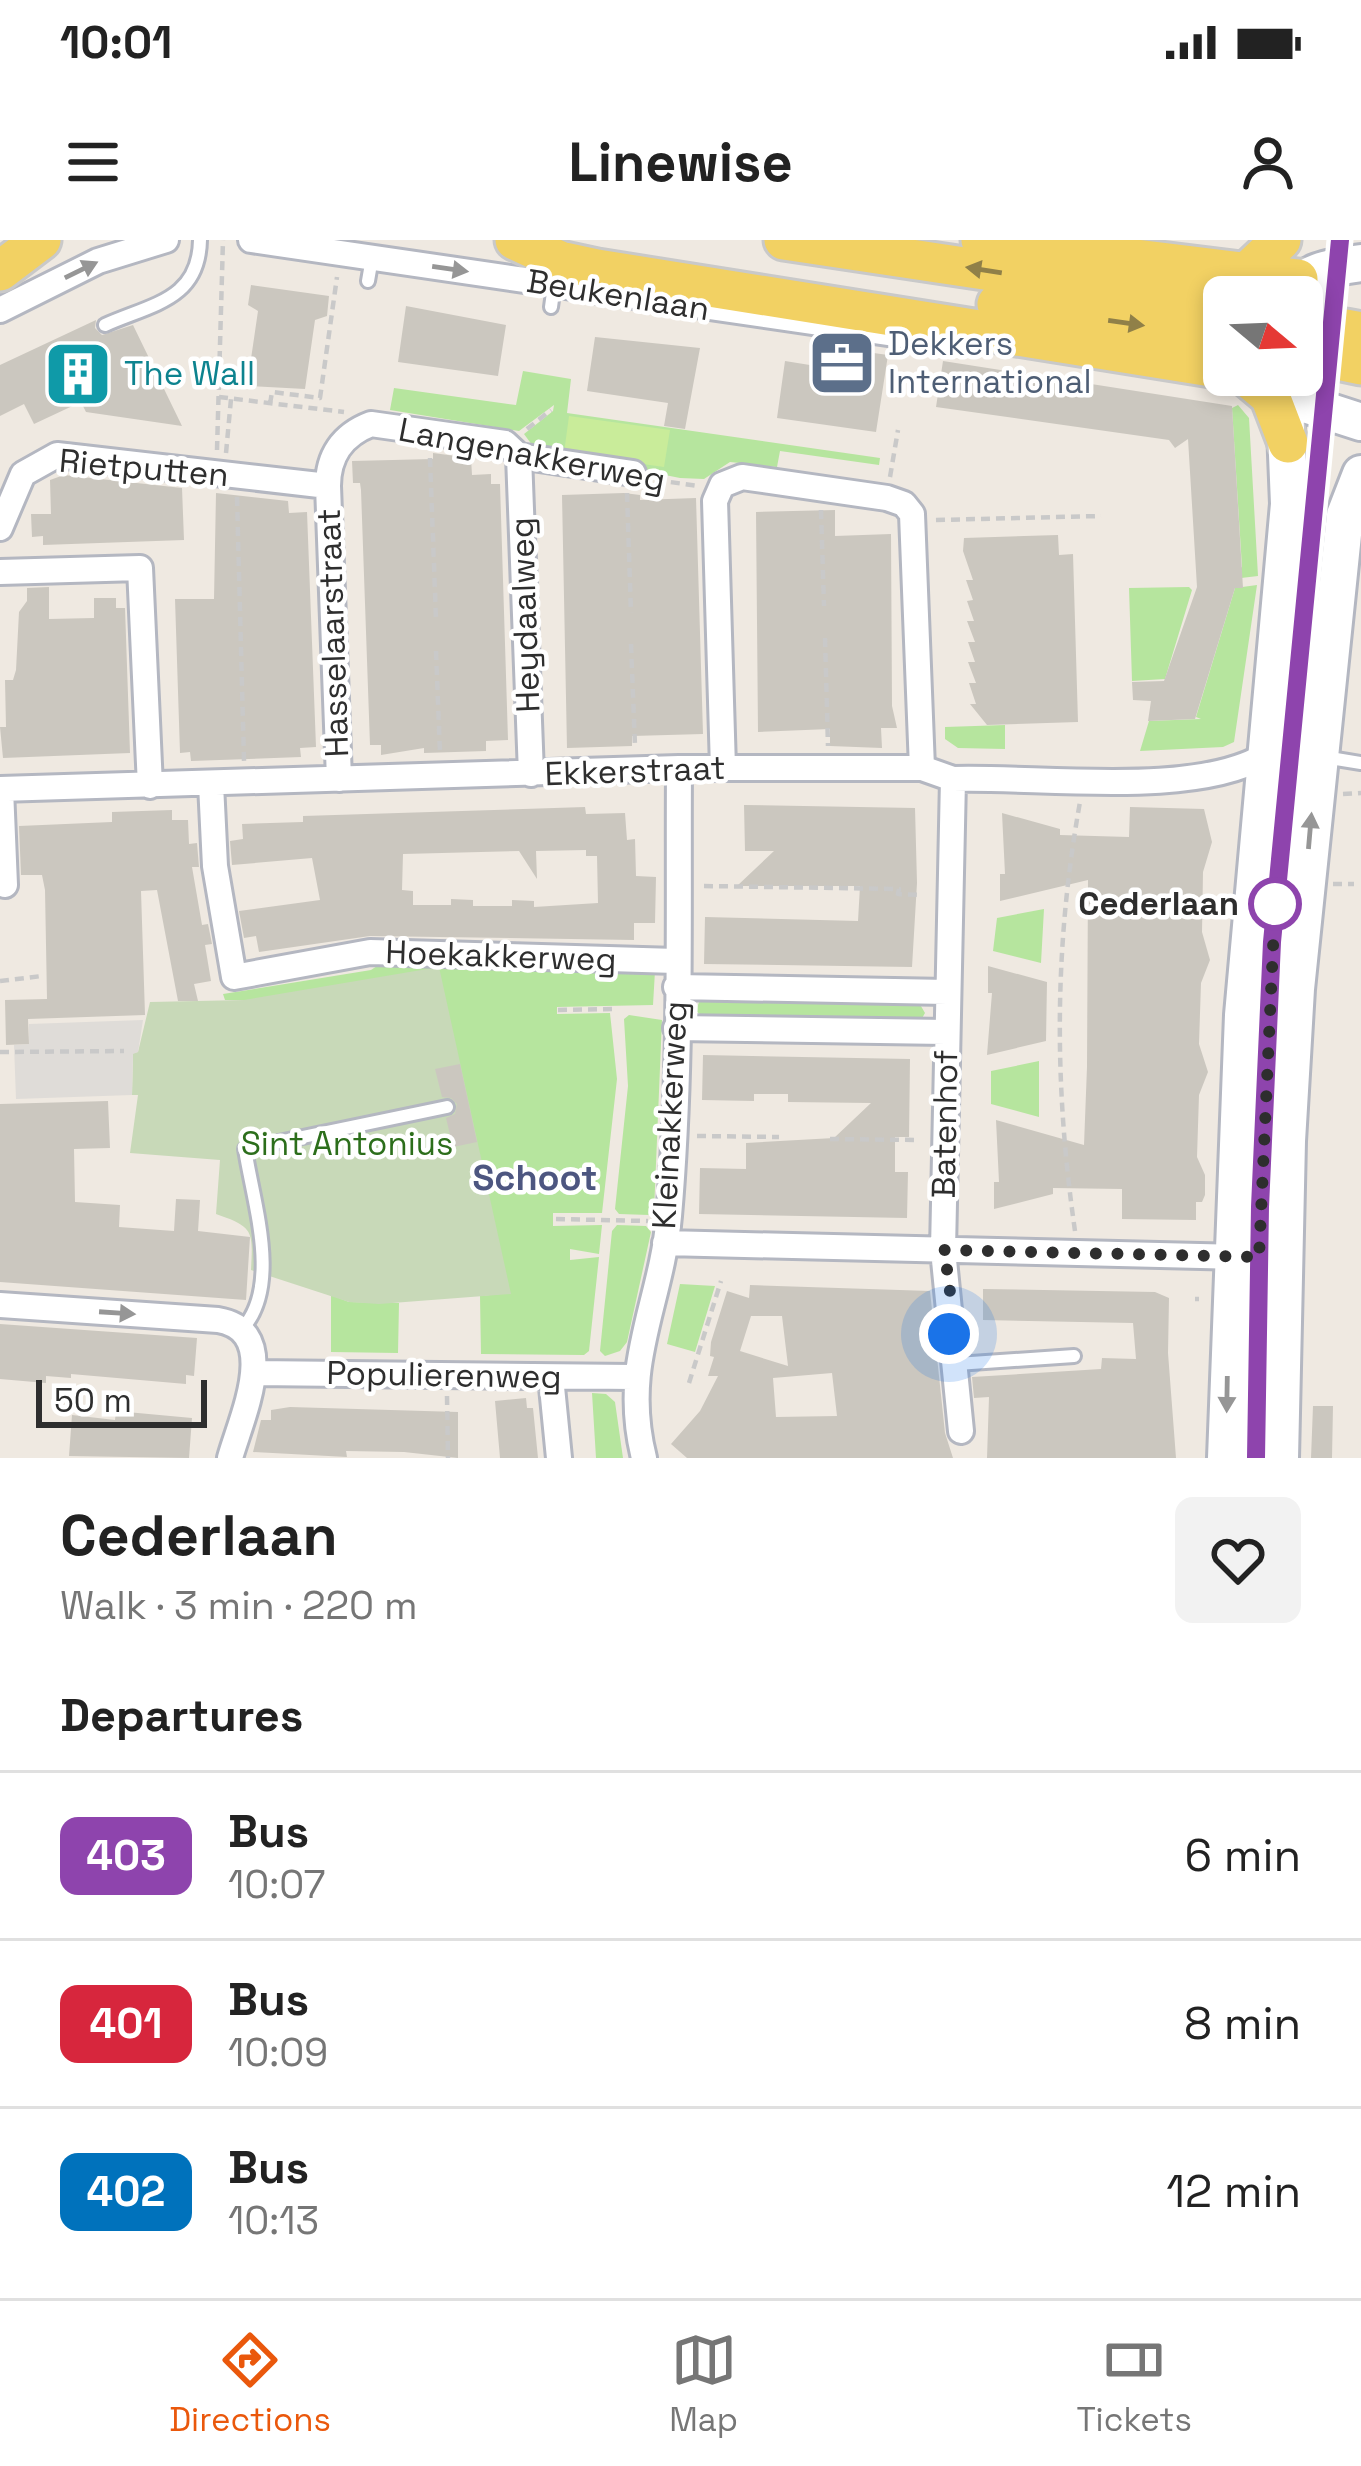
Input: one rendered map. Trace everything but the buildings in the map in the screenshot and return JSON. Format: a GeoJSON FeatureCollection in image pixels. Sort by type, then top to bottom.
{"type":"FeatureCollection","features":[{"type":"Feature","properties":{"kind":"main road"},"geometry":{"type":"LineString","coordinates":[[0,249],[13,240]]}},
{"type":"Feature","properties":{"kind":"main road"},"geometry":{"type":"LineString","coordinates":[[0,271],[41,240]]}},
{"type":"Feature","properties":{"kind":"main road"},"geometry":{"type":"LineString","coordinates":[[515,240],[560,261],[597,269],[1203,365]]}},
{"type":"Feature","properties":{"kind":"main road","name":"Beukenlaan"},"geometry":{"type":"LineString","coordinates":[[553,240],[1203,335]]}},
{"type":"Feature","properties":{"kind":"main road"},"geometry":{"type":"LineString","coordinates":[[784,240],[1203,303]]}},
{"type":"Feature","properties":{"kind":"main road"},"geometry":{"type":"LineString","coordinates":[[1246,273],[1280,240]]}},
{"type":"Feature","properties":{"kind":"main road"},"geometry":{"type":"LineString","coordinates":[[1298,240],[1301,276]]}},
{"type":"Feature","properties":{"kind":"main road"},"geometry":{"type":"LineString","coordinates":[[1002,241],[1248,276]]}},
{"type":"Feature","properties":{"kind":"main road"},"geometry":{"type":"LineString","coordinates":[[1323,308],[1346,257]]}},
{"type":"Feature","properties":{"kind":"main road"},"geometry":{"type":"LineString","coordinates":[[1270,396],[1288,443],[1289,504],[1243,1015],[1258,1257],[1280,1458]]}},
{"type":"Feature","properties":{"kind":"main road"},"geometry":{"type":"LineString","coordinates":[[1300,396],[1299,402],[1361,422]]}},
{"type":"Feature","properties":{"kind":"main road"},"geometry":{"type":"LineString","coordinates":[[1226,1458],[1296,989],[1345,515],[1361,474]]}},
{"type":"Feature","properties":{"kind":"street"},"geometry":{"type":"LineString","coordinates":[[0,310],[98,261],[166,240]]}},
{"type":"Feature","properties":{"kind":"street","name":"Beukenlaan"},"geometry":{"type":"LineString","coordinates":[[251,240],[340,253],[370,270],[902,338],[950,343],[982,327]]}},
{"type":"Feature","properties":{"kind":"street","name":"Langenakkerweg"},"geometry":{"type":"LineString","coordinates":[[328,486],[328,462],[334,452],[371,424],[505,443],[630,472]]}},
{"type":"Feature","properties":{"kind":"street","name":"Heydaalweg"},"geometry":{"type":"LineString","coordinates":[[519,446],[531,774]]}},
{"type":"Feature","properties":{"kind":"street","name":"Rietputten"},"geometry":{"type":"LineString","coordinates":[[0,528],[23,474],[47,457],[221,465],[328,486]]}},
{"type":"Feature","properties":{"kind":"street"},"geometry":{"type":"LineString","coordinates":[[723,768],[711,488],[742,478],[887,499],[904,504],[914,520],[922,768]]}},
{"type":"Feature","properties":{"kind":"street","name":"Hasselaarstraat"},"geometry":{"type":"LineString","coordinates":[[328,486],[339,779]]}},
{"type":"Feature","properties":{"kind":"street"},"geometry":{"type":"LineString","coordinates":[[0,572],[140,568],[150,786]]}},
{"type":"Feature","properties":{"kind":"street","name":"Ekkerstraat"},"geometry":{"type":"LineString","coordinates":[[0,789],[679,768],[922,768],[953,779],[1169,779],[1243,768],[1264,756]]}},
{"type":"Feature","properties":{"kind":"street","name":"Kleinakkerweg"},"geometry":{"type":"LineString","coordinates":[[644,1458],[635,1417],[634,1378],[674,1138],[679,768]]}},
{"type":"Feature","properties":{"kind":"street","name":"Batenhof"},"geometry":{"type":"LineString","coordinates":[[953,779],[943,1250],[962,1431]]}},
{"type":"Feature","properties":{"kind":"street","name":"Hoekakkerweg"},"geometry":{"type":"LineString","coordinates":[[211,784],[215,866],[234,977],[370,952],[676,974]]}},
{"type":"Feature","properties":{"kind":"street"},"geometry":{"type":"LineString","coordinates":[[0,789],[4,885]]}},
{"type":"Feature","properties":{"kind":"street"},"geometry":{"type":"LineString","coordinates":[[676,974],[946,992]]}},
{"type":"Feature","properties":{"kind":"street","name":"Batenhof"},"geometry":{"type":"LineString","coordinates":[[676,1028],[946,1032]]}},
{"type":"Feature","properties":{"kind":"street"},"geometry":{"type":"LineString","coordinates":[[659,1232],[943,1250],[1258,1257]]}},
{"type":"Feature","properties":{"kind":"street"},"geometry":{"type":"LineString","coordinates":[[0,1305],[218,1320],[242,1329],[253,1347],[254,1372],[230,1458]]}},
{"type":"Feature","properties":{"kind":"street","name":"Populierenweg"},"geometry":{"type":"LineString","coordinates":[[254,1372],[634,1378]]}},
{"type":"Feature","properties":{"kind":"street"},"geometry":{"type":"LineString","coordinates":[[551,1377],[559,1458]]}},
{"type":"Feature","properties":{"kind":"lane"},"geometry":{"type":"LineString","coordinates":[[105,325],[188,285],[200,261],[200,240]]}},
{"type":"Feature","properties":{"kind":"lane"},"geometry":{"type":"LineString","coordinates":[[1256,1458],[1258,1257],[1275,906],[1324,412],[1346,257]]}},
{"type":"Feature","properties":{"kind":"lane"},"geometry":{"type":"LineString","coordinates":[[1317,756],[1361,763]]}},
{"type":"Feature","properties":{"kind":"lane"},"geometry":{"type":"LineString","coordinates":[[242,1329],[260,1303],[262,1266],[245,1149],[447,1107]]}},
{"type":"Feature","properties":{"kind":"lane"},"geometry":{"type":"LineString","coordinates":[[957,1364],[1074,1356]]}},
{"type":"Feature","properties":{"kind":"path"},"geometry":{"type":"LineString","coordinates":[[221,465],[224,240]]}},
{"type":"Feature","properties":{"kind":"path"},"geometry":{"type":"LineString","coordinates":[[270,404],[272,392],[320,398],[340,253]]}},
{"type":"Feature","properties":{"kind":"path"},"geometry":{"type":"LineString","coordinates":[[219,397],[355,416]]}},
{"type":"Feature","properties":{"kind":"path"},"geometry":{"type":"LineString","coordinates":[[221,465],[231,399]]}},
{"type":"Feature","properties":{"kind":"path"},"geometry":{"type":"LineString","coordinates":[[519,446],[550,410]]}},
{"type":"Feature","properties":{"kind":"path"},"geometry":{"type":"LineString","coordinates":[[887,499],[898,430]]}},
{"type":"Feature","properties":{"kind":"path"},"geometry":{"type":"LineString","coordinates":[[430,447],[436,620]]}},
{"type":"Feature","properties":{"kind":"path"},"geometry":{"type":"LineString","coordinates":[[630,472],[631,613]]}},
{"type":"Feature","properties":{"kind":"path","name":"Langenakkerweg"},"geometry":{"type":"LineString","coordinates":[[630,472],[638,478],[711,488]]}},
{"type":"Feature","properties":{"kind":"path"},"geometry":{"type":"LineString","coordinates":[[237,491],[244,764]]}},
{"type":"Feature","properties":{"kind":"path"},"geometry":{"type":"LineString","coordinates":[[821,505],[824,606]]}},
{"type":"Feature","properties":{"kind":"path"},"geometry":{"type":"LineString","coordinates":[[931,520],[1101,516]]}},
{"type":"Feature","properties":{"kind":"path"},"geometry":{"type":"LineString","coordinates":[[825,638],[829,752]]}},
{"type":"Feature","properties":{"kind":"path"},"geometry":{"type":"LineString","coordinates":[[631,644],[635,752]]}},
{"type":"Feature","properties":{"kind":"path"},"geometry":{"type":"LineString","coordinates":[[436,651],[441,758]]}},
{"type":"Feature","properties":{"kind":"path"},"geometry":{"type":"LineString","coordinates":[[1338,794],[1361,793]]}},
{"type":"Feature","properties":{"kind":"path"},"geometry":{"type":"LineString","coordinates":[[1075,1231],[1060,1089],[1058,967],[1080,802]]}},
{"type":"Feature","properties":{"kind":"path"},"geometry":{"type":"LineString","coordinates":[[1327,884],[1354,884]]}},
{"type":"Feature","properties":{"kind":"path"},"geometry":{"type":"LineString","coordinates":[[701,886],[898,889],[898,894],[920,895]]}},
{"type":"Feature","properties":{"kind":"path"},"geometry":{"type":"LineString","coordinates":[[0,981],[42,976]]}},
{"type":"Feature","properties":{"kind":"path"},"geometry":{"type":"LineString","coordinates":[[558,1010],[618,1010]]}},
{"type":"Feature","properties":{"kind":"path"},"geometry":{"type":"LineString","coordinates":[[0,1052],[124,1051]]}},
{"type":"Feature","properties":{"kind":"path"},"geometry":{"type":"LineString","coordinates":[[698,1136],[779,1137]]}},
{"type":"Feature","properties":{"kind":"path"},"geometry":{"type":"LineString","coordinates":[[830,1138],[916,1140]]}},
{"type":"Feature","properties":{"kind":"path"},"geometry":{"type":"LineString","coordinates":[[556,1219],[659,1232]]}},
{"type":"Feature","properties":{"kind":"path"},"geometry":{"type":"LineString","coordinates":[[689,1383],[721,1281]]}},
{"type":"Feature","properties":{"kind":"path"},"geometry":{"type":"LineString","coordinates":[[448,1390],[448,1458]]}},
{"type":"Feature","properties":{"kind":"green space"},"geometry":{"type":"Polygon","coordinates":[[[523,371],[571,379],[567,413],[880,458],[879,465],[780,451],[777,467],[730,462],[704,479],[680,478],[535,449],[524,434],[553,411],[554,405],[519,431],[390,410],[394,388],[516,405],[523,371]]]}},
{"type":"Feature","properties":{"kind":"green space"},"geometry":{"type":"Polygon","coordinates":[[[1238,405],[1249,418],[1258,576],[1224,580],[1242,567],[1232,408],[1238,405]]]}},
{"type":"Feature","properties":{"kind":"green space"},"geometry":{"type":"Polygon","coordinates":[[[569,416],[670,430],[664,467],[564,453],[569,416]]]}},
{"type":"Feature","properties":{"kind":"green space"},"geometry":{"type":"Polygon","coordinates":[[[1257,585],[1234,742],[1223,747],[1140,751],[1149,721],[1201,719],[1196,717],[1235,588],[1257,585]]]}},
{"type":"Feature","properties":{"kind":"green space"},"geometry":{"type":"Polygon","coordinates":[[[1129,588],[1192,590],[1165,679],[1132,681],[1129,588]]]}},
{"type":"Feature","properties":{"kind":"green space"},"geometry":{"type":"Polygon","coordinates":[[[1005,725],[1005,749],[958,748],[945,739],[945,727],[1005,725]]]}},
{"type":"Feature","properties":{"kind":"green space"},"geometry":{"type":"Polygon","coordinates":[[[1044,909],[1041,963],[993,951],[997,918],[1044,909]]]}},
{"type":"Feature","properties":{"kind":"green space"},"geometry":{"type":"Polygon","coordinates":[[[383,962],[655,971],[653,1005],[557,1007],[557,1014],[610,1013],[617,1079],[602,1213],[553,1213],[553,1226],[602,1225],[599,1254],[570,1249],[570,1260],[599,1257],[589,1351],[584,1355],[481,1354],[480,1296],[510,1293],[244,1000],[225,1000],[223,994],[371,970],[383,962]]]}},
{"type":"Feature","properties":{"kind":"green space","name":"Sint Antonius"},"geometry":{"type":"Polygon","coordinates":[[[439,967],[511,1294],[349,1302],[251,1270],[249,1232],[216,1214],[220,1160],[130,1153],[138,1095],[132,1095],[133,1053],[138,1052],[150,1002],[244,1000],[439,967]]]}},
{"type":"Feature","properties":{"kind":"green space"},"geometry":{"type":"Polygon","coordinates":[[[700,999],[918,1001],[925,1013],[921,1020],[706,1019],[696,1011],[700,999]]]}},
{"type":"Feature","properties":{"kind":"green space"},"geometry":{"type":"Polygon","coordinates":[[[629,1015],[662,1020],[654,1211],[649,1215],[619,1214],[615,1209],[628,1086],[624,1019],[629,1015]]]}},
{"type":"Feature","properties":{"kind":"green space"},"geometry":{"type":"Polygon","coordinates":[[[1039,1061],[1039,1117],[991,1104],[991,1071],[1039,1061]]]}},
{"type":"Feature","properties":{"kind":"green space"},"geometry":{"type":"Polygon","coordinates":[[[617,1225],[646,1226],[651,1232],[627,1342],[620,1351],[605,1356],[600,1351],[612,1231],[617,1225]]]}},
{"type":"Feature","properties":{"kind":"green space"},"geometry":{"type":"Polygon","coordinates":[[[680,1284],[715,1286],[695,1352],[667,1344],[680,1284]]]}},
{"type":"Feature","properties":{"kind":"green space"},"geometry":{"type":"Polygon","coordinates":[[[331,1295],[349,1302],[399,1303],[398,1353],[331,1352],[331,1295]]]}},
{"type":"Feature","properties":{"kind":"green space"},"geometry":{"type":"Polygon","coordinates":[[[592,1393],[606,1394],[615,1402],[623,1458],[596,1458],[592,1393]]]}},
{"type":"Feature","properties":{"kind":"shaded area"},"geometry":{"type":"Polygon","coordinates":[[[143,1020],[138,1052],[133,1054],[132,1095],[16,1099],[14,1045],[29,1044],[29,1024],[143,1020]]]}},
{"type":"Feature","properties":{"kind":"bus line","name":"403"},"geometry":{"type":"LineString","coordinates":[[1256,1458],[1260,1207],[1272,942],[1340,240]]}},
{"type":"Feature","properties":{"kind":"place","name":"Dekkers International"},"geometry":{"type":"Point","coordinates":[842,363]}},
{"type":"Feature","properties":{"kind":"place","name":"The Wall"},"geometry":{"type":"Point","coordinates":[78,374]}},
{"type":"Feature","properties":{"kind":"place","name":"Cederlaan"},"geometry":{"type":"Point","coordinates":[1275,904]}},
{"type":"Feature","properties":{"kind":"district","name":"Schoot"},"geometry":{"type":"Point","coordinates":[535,1178]}},
{"type":"Feature","properties":{"kind":"route"},"geometry":{"type":"LineString","coordinates":[[949,1334],[950,1284],[943,1250],[1259,1257],[1275,904]]}}]}
